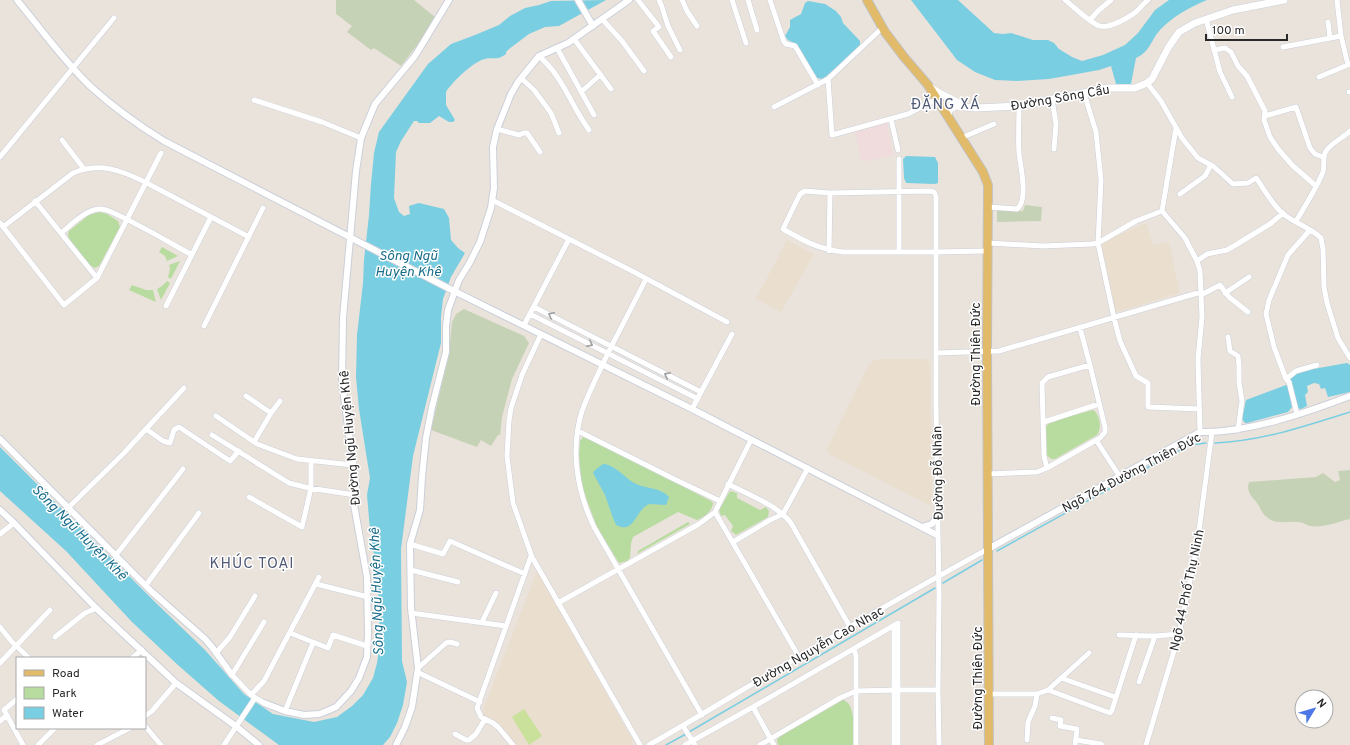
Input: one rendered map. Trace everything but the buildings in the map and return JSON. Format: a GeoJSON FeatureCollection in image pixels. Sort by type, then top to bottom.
{"type":"FeatureCollection","features":[{"type":"Feature","properties":{"kind":"main road","name":"Đường Thiên Đức"},"geometry":{"type":"LineString","coordinates":[[867,0],[882,28],[928,85],[986,176],[988,185],[987,351],[989,745]]}},
{"type":"Feature","properties":{"kind":"main road"},"geometry":{"type":"LineString","coordinates":[[1148,83],[1154,76],[1168,48],[1179,32],[1194,23],[1233,10],[1284,0]]}},
{"type":"Feature","properties":{"kind":"main road","name":"Đường Sông Cầu"},"geometry":{"type":"LineString","coordinates":[[948,117],[948,111],[956,106],[976,108],[1019,106],[1108,88],[1135,88],[1148,83]]}},
{"type":"Feature","properties":{"kind":"main road","name":"Đường Sông Cầu"},"geometry":{"type":"LineString","coordinates":[[928,85],[939,93],[969,108]]}},
{"type":"Feature","properties":{"kind":"street"},"geometry":{"type":"LineString","coordinates":[[17,0],[73,68],[94,89],[122,113],[164,142],[364,246],[603,364],[937,534]]}},
{"type":"Feature","properties":{"kind":"street","name":"Đường Ngũ Huyện Khê"},"geometry":{"type":"LineString","coordinates":[[0,439],[146,586],[205,639],[232,675],[254,697],[264,704],[304,715],[319,714],[336,707],[351,691],[359,678],[367,657],[367,577],[354,505],[356,485],[342,382],[343,318],[356,171],[361,138],[375,104],[415,56],[449,0]]}},
{"type":"Feature","properties":{"kind":"street"},"geometry":{"type":"LineString","coordinates":[[578,0],[592,23]]}},
{"type":"Feature","properties":{"kind":"street"},"geometry":{"type":"LineString","coordinates":[[396,745],[405,727],[412,707],[417,670],[411,613],[410,544],[420,510],[426,438],[446,352],[446,326],[451,290],[480,242],[491,208],[494,188],[493,148],[497,129],[511,94],[521,78],[539,56],[574,39],[592,23],[602,19],[629,0]]}},
{"type":"Feature","properties":{"kind":"street"},"geometry":{"type":"LineString","coordinates":[[638,0],[660,27],[653,31],[671,57]]}},
{"type":"Feature","properties":{"kind":"street"},"geometry":{"type":"LineString","coordinates":[[659,0],[668,26],[680,50]]}},
{"type":"Feature","properties":{"kind":"street"},"geometry":{"type":"LineString","coordinates":[[682,0],[697,26]]}},
{"type":"Feature","properties":{"kind":"street"},"geometry":{"type":"LineString","coordinates":[[732,0],[746,43]]}},
{"type":"Feature","properties":{"kind":"street"},"geometry":{"type":"LineString","coordinates":[[748,0],[757,30]]}},
{"type":"Feature","properties":{"kind":"street"},"geometry":{"type":"LineString","coordinates":[[770,0],[784,42],[795,46],[818,85]]}},
{"type":"Feature","properties":{"kind":"street"},"geometry":{"type":"LineString","coordinates":[[1065,0],[1099,26],[1107,26],[1133,14],[1148,0]]}},
{"type":"Feature","properties":{"kind":"street"},"geometry":{"type":"LineString","coordinates":[[1090,20],[1111,0]]}},
{"type":"Feature","properties":{"kind":"street"},"geometry":{"type":"LineString","coordinates":[[1319,77],[1349,64],[1341,36],[1337,0]]}},
{"type":"Feature","properties":{"kind":"street"},"geometry":{"type":"LineString","coordinates":[[0,157],[114,18]]}},
{"type":"Feature","properties":{"kind":"street"},"geometry":{"type":"LineString","coordinates":[[602,19],[622,41],[644,71]]}},
{"type":"Feature","properties":{"kind":"street"},"geometry":{"type":"LineString","coordinates":[[1206,19],[1220,72],[1232,97]]}},
{"type":"Feature","properties":{"kind":"street"},"geometry":{"type":"LineString","coordinates":[[1328,22],[1330,38]]}},
{"type":"Feature","properties":{"kind":"street"},"geometry":{"type":"LineString","coordinates":[[774,107],[818,85],[828,78],[882,28]]}},
{"type":"Feature","properties":{"kind":"street"},"geometry":{"type":"LineString","coordinates":[[1283,47],[1341,36]]}},
{"type":"Feature","properties":{"kind":"street"},"geometry":{"type":"LineString","coordinates":[[574,39],[611,89]]}},
{"type":"Feature","properties":{"kind":"street"},"geometry":{"type":"LineString","coordinates":[[557,48],[594,115]]}},
{"type":"Feature","properties":{"kind":"street"},"geometry":{"type":"LineString","coordinates":[[1214,50],[1225,48],[1231,52],[1238,65],[1247,76],[1265,111],[1264,120],[1270,137],[1292,165],[1316,186]]}},
{"type":"Feature","properties":{"kind":"street"},"geometry":{"type":"LineString","coordinates":[[539,56],[547,63],[563,84],[578,115],[589,130]]}},
{"type":"Feature","properties":{"kind":"street"},"geometry":{"type":"LineString","coordinates":[[581,92],[600,75]]}},
{"type":"Feature","properties":{"kind":"street"},"geometry":{"type":"LineString","coordinates":[[521,78],[534,90],[551,113],[559,133]]}},
{"type":"Feature","properties":{"kind":"street"},"geometry":{"type":"LineString","coordinates":[[828,78],[832,135],[908,114],[937,99]]}},
{"type":"Feature","properties":{"kind":"street"},"geometry":{"type":"LineString","coordinates":[[1148,83],[1161,101],[1182,138],[1198,158],[1211,165],[1233,184],[1248,183],[1256,178],[1283,213],[1321,238],[1323,249],[1324,287],[1327,303],[1338,338],[1350,358]]}},
{"type":"Feature","properties":{"kind":"street"},"geometry":{"type":"LineString","coordinates":[[1084,93],[1096,132],[1101,180],[1098,242],[1120,341],[1136,376],[1148,382],[1148,407],[1200,409]]}},
{"type":"Feature","properties":{"kind":"street"},"geometry":{"type":"LineString","coordinates":[[1052,99],[1056,124],[1054,149]]}},
{"type":"Feature","properties":{"kind":"street"},"geometry":{"type":"LineString","coordinates":[[254,100],[322,122],[361,138]]}},
{"type":"Feature","properties":{"kind":"street"},"geometry":{"type":"LineString","coordinates":[[989,207],[1018,209],[1021,204],[1023,175],[1019,153],[1019,106]]}},
{"type":"Feature","properties":{"kind":"street"},"geometry":{"type":"LineString","coordinates":[[1265,116],[1296,107],[1310,148],[1315,154],[1323,157]]}},
{"type":"Feature","properties":{"kind":"street"},"geometry":{"type":"LineString","coordinates":[[891,119],[898,150]]}},
{"type":"Feature","properties":{"kind":"street"},"geometry":{"type":"LineString","coordinates":[[961,138],[994,124]]}},
{"type":"Feature","properties":{"kind":"street"},"geometry":{"type":"LineString","coordinates":[[1162,211],[1176,128]]}},
{"type":"Feature","properties":{"kind":"street"},"geometry":{"type":"LineString","coordinates":[[497,129],[519,135],[527,133],[540,152]]}},
{"type":"Feature","properties":{"kind":"street"},"geometry":{"type":"LineString","coordinates":[[1296,221],[1316,186],[1325,166],[1323,157],[1327,149],[1350,131]]}},
{"type":"Feature","properties":{"kind":"street"},"geometry":{"type":"LineString","coordinates":[[62,140],[84,169]]}},
{"type":"Feature","properties":{"kind":"street"},"geometry":{"type":"LineString","coordinates":[[161,153],[145,182],[97,278],[64,305],[2,225],[73,173],[84,169],[107,168],[131,175],[145,182],[249,237]]}},
{"type":"Feature","properties":{"kind":"street"},"geometry":{"type":"LineString","coordinates":[[899,159],[899,252]]}},
{"type":"Feature","properties":{"kind":"street"},"geometry":{"type":"LineString","coordinates":[[1180,194],[1205,176],[1211,165]]}},
{"type":"Feature","properties":{"kind":"street","name":"Đường Đỗ Nhân"},"geometry":{"type":"LineString","coordinates":[[900,192],[929,191],[936,194],[939,745]]}},
{"type":"Feature","properties":{"kind":"street"},"geometry":{"type":"LineString","coordinates":[[900,192],[802,192],[783,229],[812,245],[829,251],[936,252],[987,247],[1092,244],[1136,221],[1162,211]]}},
{"type":"Feature","properties":{"kind":"street"},"geometry":{"type":"LineString","coordinates":[[829,251],[830,193]]}},
{"type":"Feature","properties":{"kind":"street"},"geometry":{"type":"LineString","coordinates":[[492,200],[727,322]]}},
{"type":"Feature","properties":{"kind":"street"},"geometry":{"type":"LineString","coordinates":[[35,201],[97,278]]}},
{"type":"Feature","properties":{"kind":"street"},"geometry":{"type":"LineString","coordinates":[[204,326],[263,208]]}},
{"type":"Feature","properties":{"kind":"street"},"geometry":{"type":"LineString","coordinates":[[61,233],[86,213],[101,209],[126,220],[192,255]]}},
{"type":"Feature","properties":{"kind":"street"},"geometry":{"type":"LineString","coordinates":[[1162,211],[1185,238],[1197,261],[1200,271],[1202,317],[1198,359],[1200,432]]}},
{"type":"Feature","properties":{"kind":"street"},"geometry":{"type":"LineString","coordinates":[[1197,261],[1207,254],[1227,250],[1270,224],[1283,213]]}},
{"type":"Feature","properties":{"kind":"street"},"geometry":{"type":"LineString","coordinates":[[166,306],[211,217]]}},
{"type":"Feature","properties":{"kind":"street"},"geometry":{"type":"LineString","coordinates":[[1297,414],[1289,382],[1286,379],[1274,347],[1266,314],[1269,300],[1288,255],[1310,230]]}},
{"type":"Feature","properties":{"kind":"street"},"geometry":{"type":"LineString","coordinates":[[524,325],[569,239]]}},
{"type":"Feature","properties":{"kind":"street"},"geometry":{"type":"LineString","coordinates":[[1225,293],[1249,277]]}},
{"type":"Feature","properties":{"kind":"street"},"geometry":{"type":"LineString","coordinates":[[646,279],[603,364],[582,411],[578,431],[576,463],[580,492],[594,527],[702,715]]}},
{"type":"Feature","properties":{"kind":"street"},"geometry":{"type":"LineString","coordinates":[[936,353],[999,352],[1201,294],[1220,285],[1225,293],[1248,312]]}},
{"type":"Feature","properties":{"kind":"street"},"geometry":{"type":"LineString","coordinates":[[534,307],[701,392]]}},
{"type":"Feature","properties":{"kind":"street"},"geometry":{"type":"LineString","coordinates":[[530,314],[698,399]]}},
{"type":"Feature","properties":{"kind":"street"},"geometry":{"type":"LineString","coordinates":[[988,474],[1029,474],[1037,472],[1104,435],[1105,432],[1099,404],[1080,328]]}},
{"type":"Feature","properties":{"kind":"street"},"geometry":{"type":"LineString","coordinates":[[541,334],[522,375],[509,421],[507,445],[513,504],[532,556],[640,745]]}},
{"type":"Feature","properties":{"kind":"street"},"geometry":{"type":"LineString","coordinates":[[692,409],[732,334]]}},
{"type":"Feature","properties":{"kind":"street"},"geometry":{"type":"LineString","coordinates":[[1228,337],[1230,351],[1238,356],[1240,365],[1239,382],[1242,401],[1238,430]]}},
{"type":"Feature","properties":{"kind":"street"},"geometry":{"type":"LineString","coordinates":[[1046,468],[1044,456],[1042,386],[1044,380],[1052,376],[1090,365]]}},
{"type":"Feature","properties":{"kind":"street"},"geometry":{"type":"LineString","coordinates":[[1286,379],[1289,375],[1296,371],[1317,365]]}},
{"type":"Feature","properties":{"kind":"street"},"geometry":{"type":"LineString","coordinates":[[68,508],[124,453],[184,388]]}},
{"type":"Feature","properties":{"kind":"street"},"geometry":{"type":"LineString","coordinates":[[246,396],[271,413]]}},
{"type":"Feature","properties":{"kind":"street","name":"Ngõ 764 Đường Thiên Đức"},"geometry":{"type":"LineString","coordinates":[[988,549],[1200,432],[1238,430],[1297,414],[1350,396]]}},
{"type":"Feature","properties":{"kind":"street"},"geometry":{"type":"LineString","coordinates":[[254,442],[280,401]]}},
{"type":"Feature","properties":{"kind":"street"},"geometry":{"type":"LineString","coordinates":[[1044,422],[1099,404]]}},
{"type":"Feature","properties":{"kind":"street"},"geometry":{"type":"LineString","coordinates":[[216,416],[254,442],[297,459],[353,465]]}},
{"type":"Feature","properties":{"kind":"street"},"geometry":{"type":"LineString","coordinates":[[146,429],[163,441],[170,443],[174,430],[179,427],[230,461],[239,451]]}},
{"type":"Feature","properties":{"kind":"street"},"geometry":{"type":"LineString","coordinates":[[578,431],[674,479],[720,500]]}},
{"type":"Feature","properties":{"kind":"street","name":"Ngõ 44 Phố Thụ Ninh"},"geometry":{"type":"LineString","coordinates":[[1146,745],[1179,634],[1197,546],[1212,432]]}},
{"type":"Feature","properties":{"kind":"street"},"geometry":{"type":"LineString","coordinates":[[212,435],[289,483],[355,495]]}},
{"type":"Feature","properties":{"kind":"street"},"geometry":{"type":"LineString","coordinates":[[558,603],[635,561],[715,512],[728,484],[752,440]]}},
{"type":"Feature","properties":{"kind":"street"},"geometry":{"type":"LineString","coordinates":[[1096,440],[1120,476]]}},
{"type":"Feature","properties":{"kind":"street"},"geometry":{"type":"LineString","coordinates":[[249,497],[302,527],[311,488],[311,461]]}},
{"type":"Feature","properties":{"kind":"street"},"geometry":{"type":"LineString","coordinates":[[733,542],[783,514],[808,468]]}},
{"type":"Feature","properties":{"kind":"street"},"geometry":{"type":"LineString","coordinates":[[116,556],[184,469]]}},
{"type":"Feature","properties":{"kind":"street"},"geometry":{"type":"LineString","coordinates":[[728,484],[783,514],[791,523],[850,627]]}},
{"type":"Feature","properties":{"kind":"street"},"geometry":{"type":"LineString","coordinates":[[0,510],[97,608],[176,683],[260,745]]}},
{"type":"Feature","properties":{"kind":"street"},"geometry":{"type":"LineString","coordinates":[[715,512],[799,657]]}},
{"type":"Feature","properties":{"kind":"street"},"geometry":{"type":"LineString","coordinates":[[146,586],[199,513]]}},
{"type":"Feature","properties":{"kind":"street"},"geometry":{"type":"LineString","coordinates":[[922,527],[932,524],[937,516]]}},
{"type":"Feature","properties":{"kind":"street"},"geometry":{"type":"LineString","coordinates":[[0,534],[14,523]]}},
{"type":"Feature","properties":{"kind":"street"},"geometry":{"type":"LineString","coordinates":[[410,544],[443,554],[450,541],[525,574]]}},
{"type":"Feature","properties":{"kind":"street","name":"Đường Nguyễn Cao Nhạc"},"geometry":{"type":"LineString","coordinates":[[649,745],[684,727],[850,627],[988,549]]}},
{"type":"Feature","properties":{"kind":"street"},"geometry":{"type":"LineString","coordinates":[[513,745],[498,727],[481,717],[477,708],[532,556]]}},
{"type":"Feature","properties":{"kind":"street"},"geometry":{"type":"LineString","coordinates":[[411,570],[458,582]]}},
{"type":"Feature","properties":{"kind":"street"},"geometry":{"type":"LineString","coordinates":[[224,745],[237,727],[264,681],[319,577]]}},
{"type":"Feature","properties":{"kind":"street"},"geometry":{"type":"LineString","coordinates":[[316,584],[368,597]]}},
{"type":"Feature","properties":{"kind":"street"},"geometry":{"type":"LineString","coordinates":[[482,622],[496,593]]}},
{"type":"Feature","properties":{"kind":"street"},"geometry":{"type":"LineString","coordinates":[[216,653],[230,637],[255,596]]}},
{"type":"Feature","properties":{"kind":"street"},"geometry":{"type":"LineString","coordinates":[[55,637],[85,613],[97,608]]}},
{"type":"Feature","properties":{"kind":"street"},"geometry":{"type":"LineString","coordinates":[[0,663],[50,610]]}},
{"type":"Feature","properties":{"kind":"street"},"geometry":{"type":"LineString","coordinates":[[411,613],[506,626]]}},
{"type":"Feature","properties":{"kind":"street"},"geometry":{"type":"LineString","coordinates":[[232,675],[264,622]]}},
{"type":"Feature","properties":{"kind":"street"},"geometry":{"type":"LineString","coordinates":[[685,745],[693,742],[896,624],[894,745]]}},
{"type":"Feature","properties":{"kind":"street"},"geometry":{"type":"LineString","coordinates":[[0,627],[16,646],[29,657]]}},
{"type":"Feature","properties":{"kind":"street"},"geometry":{"type":"LineString","coordinates":[[290,633],[328,648],[334,635],[367,646]]}},
{"type":"Feature","properties":{"kind":"street"},"geometry":{"type":"LineString","coordinates":[[1119,635],[1156,636],[1179,634]]}},
{"type":"Feature","properties":{"kind":"street"},"geometry":{"type":"LineString","coordinates":[[1048,690],[1110,712],[1112,710],[1136,635]]}},
{"type":"Feature","properties":{"kind":"street"},"geometry":{"type":"LineString","coordinates":[[1139,682],[1156,636]]}},
{"type":"Feature","properties":{"kind":"street"},"geometry":{"type":"LineString","coordinates":[[417,670],[446,644],[450,642],[457,644]]}},
{"type":"Feature","properties":{"kind":"street"},"geometry":{"type":"LineString","coordinates":[[285,711],[313,643]]}},
{"type":"Feature","properties":{"kind":"street"},"geometry":{"type":"LineString","coordinates":[[854,649],[856,745]]}},
{"type":"Feature","properties":{"kind":"street"},"geometry":{"type":"LineString","coordinates":[[133,657],[142,650]]}},
{"type":"Feature","properties":{"kind":"street"},"geometry":{"type":"LineString","coordinates":[[988,694],[1037,694],[1048,690],[1089,653]]}},
{"type":"Feature","properties":{"kind":"street"},"geometry":{"type":"LineString","coordinates":[[417,670],[480,702]]}},
{"type":"Feature","properties":{"kind":"street"},"geometry":{"type":"LineString","coordinates":[[1061,678],[1115,697]]}},
{"type":"Feature","properties":{"kind":"street"},"geometry":{"type":"LineString","coordinates":[[146,715],[152,711],[176,683]]}},
{"type":"Feature","properties":{"kind":"street"},"geometry":{"type":"LineString","coordinates":[[896,690],[898,745]]}},
{"type":"Feature","properties":{"kind":"street"},"geometry":{"type":"LineString","coordinates":[[760,745],[840,698],[856,692],[938,690]]}},
{"type":"Feature","properties":{"kind":"street"},"geometry":{"type":"LineString","coordinates":[[1027,740],[1028,722],[1035,706],[1037,694]]}},
{"type":"Feature","properties":{"kind":"street"},"geometry":{"type":"LineString","coordinates":[[16,700],[4,710],[23,745]]}},
{"type":"Feature","properties":{"kind":"street"},"geometry":{"type":"LineString","coordinates":[[753,707],[774,745]]}},
{"type":"Feature","properties":{"kind":"street"},"geometry":{"type":"LineString","coordinates":[[0,720],[7,715]]}},
{"type":"Feature","properties":{"kind":"street"},"geometry":{"type":"LineString","coordinates":[[1052,718],[1061,720],[1060,726],[1077,729],[1075,742],[1102,745]]}},
{"type":"Feature","properties":{"kind":"street"},"geometry":{"type":"LineString","coordinates":[[455,734],[466,740],[470,740],[473,738],[485,719]]}},
{"type":"Feature","properties":{"kind":"street"},"geometry":{"type":"LineString","coordinates":[[146,727],[160,745]]}},
{"type":"Feature","properties":{"kind":"street"},"geometry":{"type":"LineString","coordinates":[[684,727],[693,742]]}},
{"type":"Feature","properties":{"kind":"street"},"geometry":{"type":"LineString","coordinates":[[38,745],[54,729]]}},
{"type":"Feature","properties":{"kind":"street"},"geometry":{"type":"LineString","coordinates":[[97,745],[128,729]]}},
{"type":"Feature","properties":{"kind":"shaded area"},"geometry":{"type":"Polygon","coordinates":[[[887,122],[893,155],[862,162],[855,131],[887,122]]]}},
{"type":"Feature","properties":{"kind":"shaded area"},"geometry":{"type":"Polygon","coordinates":[[[1146,223],[1153,245],[1169,242],[1180,293],[1114,313],[1100,243],[1146,223]]]}},
{"type":"Feature","properties":{"kind":"shaded area"},"geometry":{"type":"Polygon","coordinates":[[[787,240],[814,254],[781,312],[756,299],[787,240]]]}},
{"type":"Feature","properties":{"kind":"shaded area"},"geometry":{"type":"Polygon","coordinates":[[[877,359],[925,359],[930,363],[932,504],[929,505],[829,454],[827,449],[869,364],[877,359]]]}},
{"type":"Feature","properties":{"kind":"shaded area"},"geometry":{"type":"Polygon","coordinates":[[[537,571],[632,739],[632,745],[517,745],[501,726],[484,715],[483,710],[537,571]]]}},
{"type":"Feature","properties":{"kind":"green space"},"geometry":{"type":"Polygon","coordinates":[[[336,0],[414,0],[435,17],[421,40],[401,66],[374,48],[371,50],[347,32],[352,26],[336,14],[336,0]]]}},
{"type":"Feature","properties":{"kind":"green space"},"geometry":{"type":"Polygon","coordinates":[[[1025,205],[1042,207],[1041,221],[997,222],[997,210],[1023,211],[1025,205]]]}},
{"type":"Feature","properties":{"kind":"green space"},"geometry":{"type":"Polygon","coordinates":[[[99,212],[107,214],[118,221],[120,227],[99,266],[95,268],[87,263],[79,254],[68,235],[69,231],[89,215],[99,212]]]}},
{"type":"Feature","properties":{"kind":"green space"},"geometry":{"type":"Polygon","coordinates":[[[162,247],[178,256],[167,261],[165,256],[159,252],[162,247]]]}},
{"type":"Feature","properties":{"kind":"green space"},"geometry":{"type":"Polygon","coordinates":[[[180,261],[171,279],[168,277],[170,269],[169,265],[180,261]]]}},
{"type":"Feature","properties":{"kind":"green space"},"geometry":{"type":"Polygon","coordinates":[[[167,281],[170,283],[161,300],[157,289],[167,281]]]}},
{"type":"Feature","properties":{"kind":"green space"},"geometry":{"type":"Polygon","coordinates":[[[132,285],[146,290],[153,290],[156,302],[129,290],[132,285]]]}},
{"type":"Feature","properties":{"kind":"green space"},"geometry":{"type":"Polygon","coordinates":[[[464,309],[524,336],[529,343],[512,379],[502,417],[500,435],[498,435],[491,446],[481,440],[477,447],[431,430],[449,353],[452,322],[456,314],[464,309]]]}},
{"type":"Feature","properties":{"kind":"green space"},"geometry":{"type":"Polygon","coordinates":[[[1093,410],[1100,421],[1099,432],[1097,435],[1055,459],[1051,459],[1047,455],[1046,427],[1048,424],[1052,421],[1093,410]]]}},
{"type":"Feature","properties":{"kind":"green space"},"geometry":{"type":"Polygon","coordinates":[[[583,437],[598,443],[711,501],[713,503],[711,509],[705,516],[697,520],[678,512],[633,537],[630,558],[627,561],[619,563],[597,527],[582,487],[579,455],[580,441],[583,437]]]}},
{"type":"Feature","properties":{"kind":"green space"},"geometry":{"type":"Polygon","coordinates":[[[1350,470],[1350,519],[1325,525],[1310,526],[1300,522],[1281,522],[1271,520],[1263,514],[1251,496],[1248,488],[1249,482],[1316,477],[1323,473],[1335,482],[1340,480],[1338,471],[1350,470]]]}},
{"type":"Feature","properties":{"kind":"green space"},"geometry":{"type":"Polygon","coordinates":[[[730,491],[737,493],[737,498],[760,510],[766,507],[769,511],[768,517],[736,535],[731,531],[733,526],[725,515],[721,516],[719,510],[730,491]]]}},
{"type":"Feature","properties":{"kind":"green space"},"geometry":{"type":"Polygon","coordinates":[[[688,522],[690,524],[637,554],[638,551],[688,522]]]}},
{"type":"Feature","properties":{"kind":"green space"},"geometry":{"type":"Polygon","coordinates":[[[843,700],[850,707],[852,713],[854,727],[853,745],[778,745],[777,740],[780,736],[843,700]]]}},
{"type":"Feature","properties":{"kind":"green space"},"geometry":{"type":"Polygon","coordinates":[[[524,709],[542,736],[529,745],[512,717],[524,709]]]}},
{"type":"Feature","properties":{"kind":"water","name":"Sông Ngũ Huyện Khê"},"geometry":{"type":"Polygon","coordinates":[[[606,0],[559,26],[545,27],[529,34],[509,49],[503,56],[485,59],[469,68],[446,92],[446,105],[455,120],[453,122],[449,122],[439,116],[430,123],[419,123],[414,121],[396,152],[394,198],[399,212],[404,216],[410,214],[409,206],[419,203],[444,209],[449,218],[451,240],[465,253],[451,277],[443,299],[441,343],[413,456],[401,549],[402,661],[407,682],[403,705],[397,723],[390,737],[383,745],[279,745],[219,701],[179,666],[132,622],[66,551],[0,491],[0,447],[205,650],[244,694],[273,714],[314,722],[337,717],[352,706],[363,695],[373,678],[380,644],[378,578],[370,530],[367,495],[370,478],[359,409],[356,377],[357,335],[371,184],[374,153],[379,132],[428,64],[451,44],[499,25],[510,16],[525,8],[551,1],[606,0]]]}},
{"type":"Feature","properties":{"kind":"water"},"geometry":{"type":"Polygon","coordinates":[[[911,0],[958,0],[994,33],[1011,33],[1033,40],[1048,40],[1054,43],[1059,49],[1082,61],[1103,55],[1125,45],[1138,33],[1155,10],[1169,0],[1207,0],[1182,12],[1170,20],[1160,30],[1147,49],[1136,58],[1131,84],[1116,84],[1111,66],[1099,70],[1049,79],[1017,81],[995,80],[975,72],[957,60],[911,0]]]}},
{"type":"Feature","properties":{"kind":"water"},"geometry":{"type":"Polygon","coordinates":[[[808,1],[825,4],[836,11],[841,17],[843,23],[860,41],[860,47],[823,79],[817,78],[796,44],[788,40],[785,36],[790,27],[790,20],[801,14],[805,3],[808,1]]]}},
{"type":"Feature","properties":{"kind":"water"},"geometry":{"type":"Polygon","coordinates":[[[906,156],[935,157],[938,163],[938,183],[906,183],[904,178],[903,159],[906,156]]]}},
{"type":"Feature","properties":{"kind":"water"},"geometry":{"type":"Polygon","coordinates":[[[1347,363],[1350,365],[1350,392],[1328,397],[1325,388],[1321,389],[1319,384],[1314,383],[1307,386],[1308,392],[1305,395],[1307,406],[1301,409],[1297,408],[1290,383],[1290,379],[1295,373],[1347,363]]]}},
{"type":"Feature","properties":{"kind":"water"},"geometry":{"type":"Polygon","coordinates":[[[1286,385],[1288,386],[1292,407],[1288,412],[1245,423],[1242,419],[1246,400],[1286,385]]]}},
{"type":"Feature","properties":{"kind":"water"},"geometry":{"type":"Polygon","coordinates":[[[603,464],[615,468],[634,483],[661,491],[669,497],[666,505],[649,504],[644,507],[627,527],[616,525],[605,495],[593,473],[603,464]]]}},
{"type":"Feature","properties":{"kind":"waterway"},"geometry":{"type":"LineString","coordinates":[[1215,443],[1232,442],[1267,436],[1350,412]]}},
{"type":"Feature","properties":{"kind":"waterway"},"geometry":{"type":"LineString","coordinates":[[997,551],[1174,453],[1191,445],[1206,443]]}},
{"type":"Feature","properties":{"kind":"waterway"},"geometry":{"type":"LineString","coordinates":[[943,583],[982,560]]}},
{"type":"Feature","properties":{"kind":"waterway"},"geometry":{"type":"LineString","coordinates":[[689,732],[935,588]]}},
{"type":"Feature","properties":{"kind":"waterway"},"geometry":{"type":"LineString","coordinates":[[666,745],[686,734]]}},
{"type":"Feature","properties":{"kind":"district","name":"ĐẶNG XÁ"},"geometry":{"type":"Point","coordinates":[946,104]}},
{"type":"Feature","properties":{"kind":"district","name":"KHÚC TOẠI"},"geometry":{"type":"Point","coordinates":[252,563]}}]}
